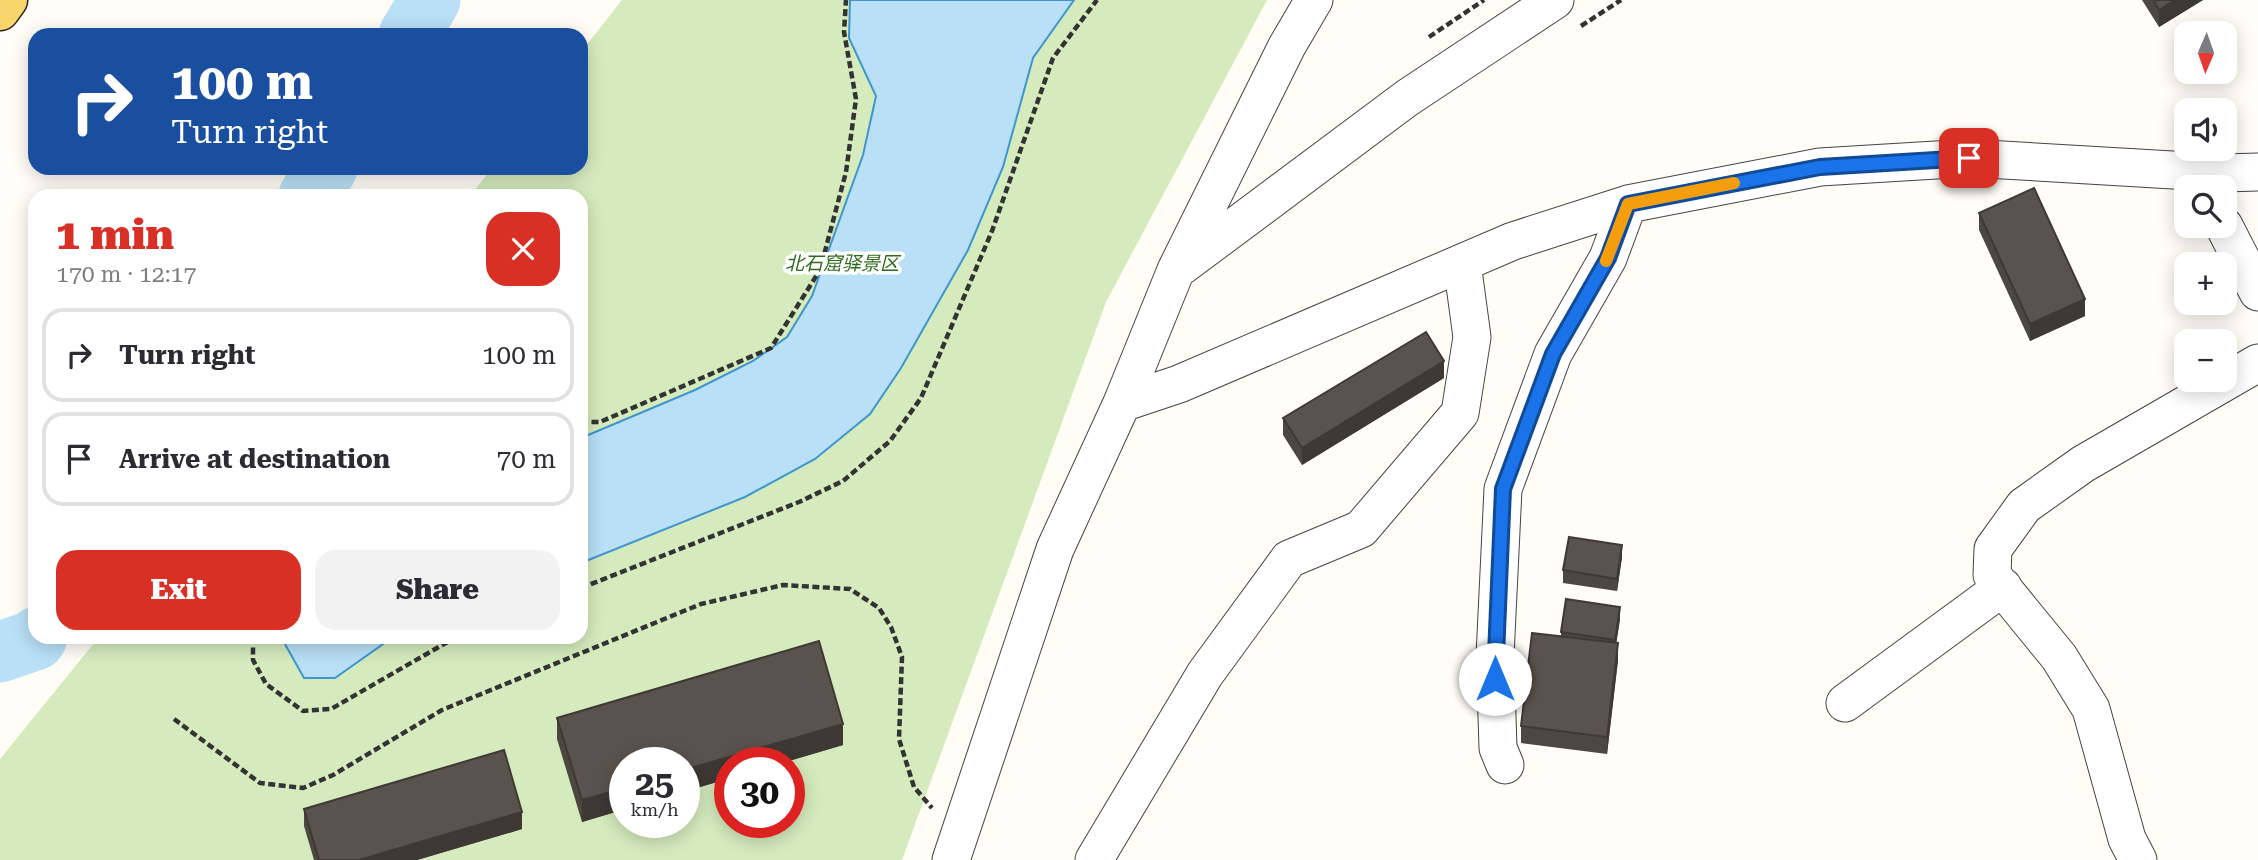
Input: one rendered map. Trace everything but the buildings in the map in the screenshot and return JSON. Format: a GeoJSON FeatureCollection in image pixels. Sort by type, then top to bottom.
{"type":"FeatureCollection","features":[{"type":"Feature","properties":{"kind":"main road"},"geometry":{"type":"LineString","coordinates":[[0,11],[8,0]]}},
{"type":"Feature","properties":{"kind":"street"},"geometry":{"type":"LineString","coordinates":[[951,860],[1055,549],[1122,403],[1176,270],[1287,46],[1314,0]]}},
{"type":"Feature","properties":{"kind":"street"},"geometry":{"type":"LineString","coordinates":[[1176,270],[1407,98],[1555,0]]}},
{"type":"Feature","properties":{"kind":"street"},"geometry":{"type":"LineString","coordinates":[[1122,403],[1179,384],[1513,241],[1628,204],[1820,167],[1969,158],[2206,175]]}},
{"type":"Feature","properties":{"kind":"street"},"geometry":{"type":"LineString","coordinates":[[1505,765],[1497,748],[1495,656],[1503,489],[1553,354],[1608,258],[1628,204]]}},
{"type":"Feature","properties":{"kind":"street"},"geometry":{"type":"LineString","coordinates":[[2230,238],[2258,292]]}},
{"type":"Feature","properties":{"kind":"street"},"geometry":{"type":"LineString","coordinates":[[1094,860],[1205,674],[1289,559],[1361,529],[1460,413],[1472,337],[1462,263]]}},
{"type":"Feature","properties":{"kind":"street"},"geometry":{"type":"LineString","coordinates":[[2138,860],[2127,839],[2091,709],[2059,657],[1992,575],[1993,549],[2024,506],[2083,464],[2258,363]]}},
{"type":"Feature","properties":{"kind":"street"},"geometry":{"type":"LineString","coordinates":[[1845,703],[2003,587]]}},
{"type":"Feature","properties":{"kind":"path"},"geometry":{"type":"LineString","coordinates":[[588,422],[600,422],[772,348],[820,270],[846,172],[856,99],[844,32],[846,0]]}},
{"type":"Feature","properties":{"kind":"path"},"geometry":{"type":"LineString","coordinates":[[588,585],[799,502],[843,481],[890,441],[920,398],[986,244],[1053,58],[1097,0]]}},
{"type":"Feature","properties":{"kind":"path"},"geometry":{"type":"LineString","coordinates":[[174,719],[260,783],[303,788],[333,775],[442,710],[701,604],[783,584],[850,589],[879,608],[891,627],[902,657],[899,739],[914,787],[932,809],[963,825]]}},
{"type":"Feature","properties":{"kind":"path"},"geometry":{"type":"LineString","coordinates":[[253,644],[253,660],[267,684],[303,711],[331,709],[444,644]]}},
{"type":"Feature","properties":{"kind":"green space","name":"北石窟驿景区"},"geometry":{"type":"Polygon","coordinates":[[[622,0],[1267,0],[1106,302],[902,860],[0,860],[0,759],[93,644],[588,644],[588,189],[476,189],[486,175],[588,175],[588,43],[622,0]]]}},
{"type":"Feature","properties":{"kind":"water"},"geometry":{"type":"Polygon","coordinates":[[[850,0],[1074,0],[1033,58],[1003,167],[968,250],[901,368],[870,414],[815,459],[745,497],[588,560],[588,435],[695,390],[753,361],[787,337],[812,296],[863,155],[876,96],[849,38],[850,0]]]}},
{"type":"Feature","properties":{"kind":"water"},"geometry":{"type":"Polygon","coordinates":[[[285,644],[383,644],[335,678],[304,678],[285,644]]]}},
{"type":"Feature","properties":{"kind":"waterway"},"geometry":{"type":"LineString","coordinates":[[413,28],[430,0]]}},
{"type":"Feature","properties":{"kind":"waterway"},"geometry":{"type":"LineString","coordinates":[[314,189],[322,175]]}},
{"type":"Feature","properties":{"kind":"waterway"},"geometry":{"type":"LineString","coordinates":[[0,652],[28,642]]}},
{"type":"Feature","properties":{"kind":"slow traffic"},"geometry":{"type":"LineString","coordinates":[[1606,261],[1628,204],[1734,183]]}},
{"type":"Feature","properties":{"kind":"route"},"geometry":{"type":"LineString","coordinates":[[1495,679],[1503,489],[1553,354],[1608,258],[1628,204],[1820,167],[1969,158]]}}]}
